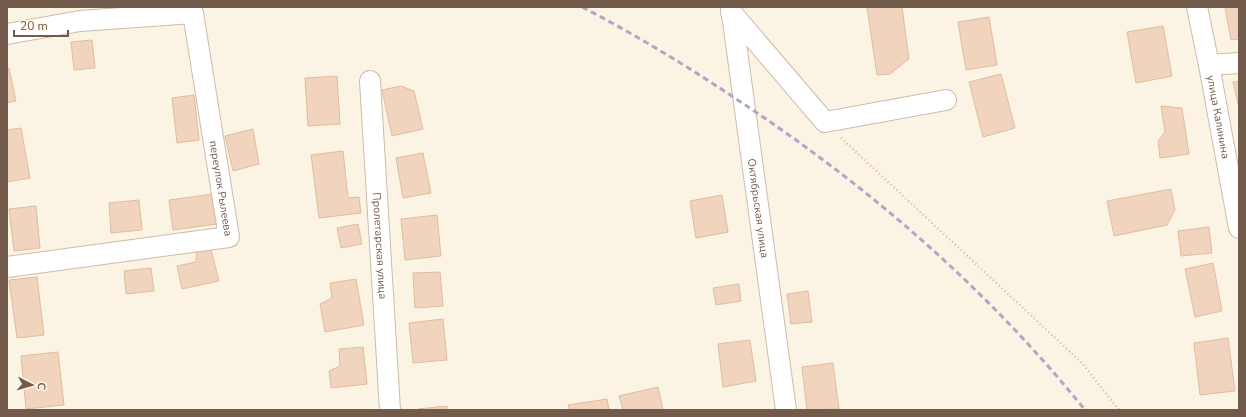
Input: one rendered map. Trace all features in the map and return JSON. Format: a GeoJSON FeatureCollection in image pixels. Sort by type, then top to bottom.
{"type":"FeatureCollection","features":[{"type":"Feature","properties":{"kind":"street","name":"улица Калинина"},"geometry":{"type":"LineString","coordinates":[[1196,7],[1209,65],[1239,228]]}},
{"type":"Feature","properties":{"kind":"street"},"geometry":{"type":"LineString","coordinates":[[731,10],[825,122],[946,100]]}},
{"type":"Feature","properties":{"kind":"street","name":"Октябрьская улица"},"geometry":{"type":"LineString","coordinates":[[731,10],[786,410]]}},
{"type":"Feature","properties":{"kind":"street","name":"переулок Рылеева"},"geometry":{"type":"LineString","coordinates":[[7,34],[80,21],[193,13],[229,237],[7,267]]}},
{"type":"Feature","properties":{"kind":"street"},"geometry":{"type":"LineString","coordinates":[[1209,65],[1239,63]]}},
{"type":"Feature","properties":{"kind":"street","name":"Пролетарская улица"},"geometry":{"type":"LineString","coordinates":[[370,81],[390,410]]}},
{"type":"Feature","properties":{"kind":"path"},"geometry":{"type":"LineString","coordinates":[[825,122],[1082,363],[1119,410]]}},
{"type":"Feature","properties":{"kind":"building"},"geometry":{"type":"Polygon","coordinates":[[[867,7],[902,7],[909,59],[890,74],[877,75],[867,7]]]}},
{"type":"Feature","properties":{"kind":"building"},"geometry":{"type":"Polygon","coordinates":[[[1225,7],[1239,7],[1239,39],[1231,40],[1225,7]]]}},
{"type":"Feature","properties":{"kind":"building"},"geometry":{"type":"Polygon","coordinates":[[[989,17],[997,65],[966,70],[958,22],[989,17]]]}},
{"type":"Feature","properties":{"kind":"building"},"geometry":{"type":"Polygon","coordinates":[[[1163,26],[1172,76],[1136,83],[1127,32],[1163,26]]]}},
{"type":"Feature","properties":{"kind":"building"},"geometry":{"type":"Polygon","coordinates":[[[92,40],[95,68],[74,70],[71,42],[92,40]]]}},
{"type":"Feature","properties":{"kind":"building"},"geometry":{"type":"Polygon","coordinates":[[[9,68],[16,101],[7,103],[7,69],[9,68]]]}},
{"type":"Feature","properties":{"kind":"building"},"geometry":{"type":"Polygon","coordinates":[[[1001,74],[1015,128],[983,137],[969,82],[1001,74]]]}},
{"type":"Feature","properties":{"kind":"building"},"geometry":{"type":"Polygon","coordinates":[[[337,76],[340,124],[308,126],[305,78],[337,76]]]}},
{"type":"Feature","properties":{"kind":"building"},"geometry":{"type":"Polygon","coordinates":[[[1239,81],[1239,108],[1233,82],[1239,81]]]}},
{"type":"Feature","properties":{"kind":"building"},"geometry":{"type":"Polygon","coordinates":[[[401,86],[414,91],[423,129],[392,136],[382,90],[401,86]]]}},
{"type":"Feature","properties":{"kind":"building"},"geometry":{"type":"Polygon","coordinates":[[[194,95],[199,140],[177,143],[172,98],[194,95]]]}},
{"type":"Feature","properties":{"kind":"building"},"geometry":{"type":"Polygon","coordinates":[[[1161,106],[1182,108],[1189,154],[1160,158],[1158,141],[1165,132],[1161,106]]]}},
{"type":"Feature","properties":{"kind":"building"},"geometry":{"type":"Polygon","coordinates":[[[21,128],[30,178],[7,182],[7,130],[21,128]]]}},
{"type":"Feature","properties":{"kind":"building"},"geometry":{"type":"Polygon","coordinates":[[[253,129],[259,164],[233,171],[225,136],[253,129]]]}},
{"type":"Feature","properties":{"kind":"building"},"geometry":{"type":"Polygon","coordinates":[[[343,151],[348,198],[359,197],[361,213],[319,218],[311,155],[343,151]]]}},
{"type":"Feature","properties":{"kind":"building"},"geometry":{"type":"Polygon","coordinates":[[[423,153],[431,193],[403,198],[396,158],[423,153]]]}},
{"type":"Feature","properties":{"kind":"building"},"geometry":{"type":"Polygon","coordinates":[[[1171,189],[1175,210],[1167,225],[1114,236],[1107,201],[1171,189]]]}},
{"type":"Feature","properties":{"kind":"building"},"geometry":{"type":"Polygon","coordinates":[[[213,194],[217,224],[173,230],[169,200],[213,194]]]}},
{"type":"Feature","properties":{"kind":"building"},"geometry":{"type":"Polygon","coordinates":[[[722,195],[728,232],[696,238],[690,201],[722,195]]]}},
{"type":"Feature","properties":{"kind":"building"},"geometry":{"type":"Polygon","coordinates":[[[139,200],[142,230],[111,233],[109,203],[139,200]]]}},
{"type":"Feature","properties":{"kind":"building"},"geometry":{"type":"Polygon","coordinates":[[[36,206],[40,248],[14,251],[9,209],[36,206]]]}},
{"type":"Feature","properties":{"kind":"building"},"geometry":{"type":"Polygon","coordinates":[[[437,215],[441,256],[405,260],[401,219],[437,215]]]}},
{"type":"Feature","properties":{"kind":"building"},"geometry":{"type":"Polygon","coordinates":[[[358,224],[362,244],[341,248],[337,228],[358,224]]]}},
{"type":"Feature","properties":{"kind":"building"},"geometry":{"type":"Polygon","coordinates":[[[1209,227],[1212,253],[1181,256],[1178,231],[1209,227]]]}},
{"type":"Feature","properties":{"kind":"building"},"geometry":{"type":"Polygon","coordinates":[[[211,249],[219,281],[182,289],[177,266],[196,262],[197,252],[211,249]]]}},
{"type":"Feature","properties":{"kind":"building"},"geometry":{"type":"Polygon","coordinates":[[[1213,263],[1222,311],[1195,317],[1185,269],[1213,263]]]}},
{"type":"Feature","properties":{"kind":"building"},"geometry":{"type":"Polygon","coordinates":[[[151,268],[154,291],[126,294],[124,271],[151,268]]]}},
{"type":"Feature","properties":{"kind":"building"},"geometry":{"type":"Polygon","coordinates":[[[440,272],[443,306],[415,308],[413,273],[440,272]]]}},
{"type":"Feature","properties":{"kind":"building"},"geometry":{"type":"Polygon","coordinates":[[[37,277],[44,335],[17,338],[9,280],[37,277]]]}},
{"type":"Feature","properties":{"kind":"building"},"geometry":{"type":"Polygon","coordinates":[[[356,279],[364,325],[325,332],[320,304],[332,298],[330,283],[356,279]]]}},
{"type":"Feature","properties":{"kind":"building"},"geometry":{"type":"Polygon","coordinates":[[[739,284],[741,301],[716,305],[713,288],[739,284]]]}},
{"type":"Feature","properties":{"kind":"building"},"geometry":{"type":"Polygon","coordinates":[[[808,291],[812,322],[791,324],[787,294],[808,291]]]}},
{"type":"Feature","properties":{"kind":"building"},"geometry":{"type":"Polygon","coordinates":[[[443,319],[447,360],[413,363],[409,323],[443,319]]]}},
{"type":"Feature","properties":{"kind":"building"},"geometry":{"type":"Polygon","coordinates":[[[1228,338],[1235,391],[1200,395],[1194,343],[1228,338]]]}},
{"type":"Feature","properties":{"kind":"building"},"geometry":{"type":"Polygon","coordinates":[[[750,340],[756,381],[723,387],[718,344],[750,340]]]}},
{"type":"Feature","properties":{"kind":"building"},"geometry":{"type":"Polygon","coordinates":[[[363,347],[367,384],[331,388],[329,371],[340,366],[339,349],[363,347]]]}},
{"type":"Feature","properties":{"kind":"building"},"geometry":{"type":"Polygon","coordinates":[[[58,352],[64,405],[26,409],[21,356],[58,352]]]}},
{"type":"Feature","properties":{"kind":"building"},"geometry":{"type":"Polygon","coordinates":[[[833,363],[839,409],[807,410],[802,367],[833,363]]]}},
{"type":"Feature","properties":{"kind":"building"},"geometry":{"type":"Polygon","coordinates":[[[658,387],[663,410],[623,410],[619,396],[658,387]]]}},
{"type":"Feature","properties":{"kind":"building"},"geometry":{"type":"Polygon","coordinates":[[[607,399],[609,410],[569,410],[568,405],[607,399]]]}},
{"type":"Feature","properties":{"kind":"building"},"geometry":{"type":"Polygon","coordinates":[[[447,406],[447,410],[418,410],[418,409],[447,406]]]}},
{"type":"Feature","properties":{"kind":"railway"},"geometry":{"type":"LineString","coordinates":[[582,7],[651,45],[717,86],[805,147],[892,214],[974,288],[1050,368],[1085,410]]}}]}
